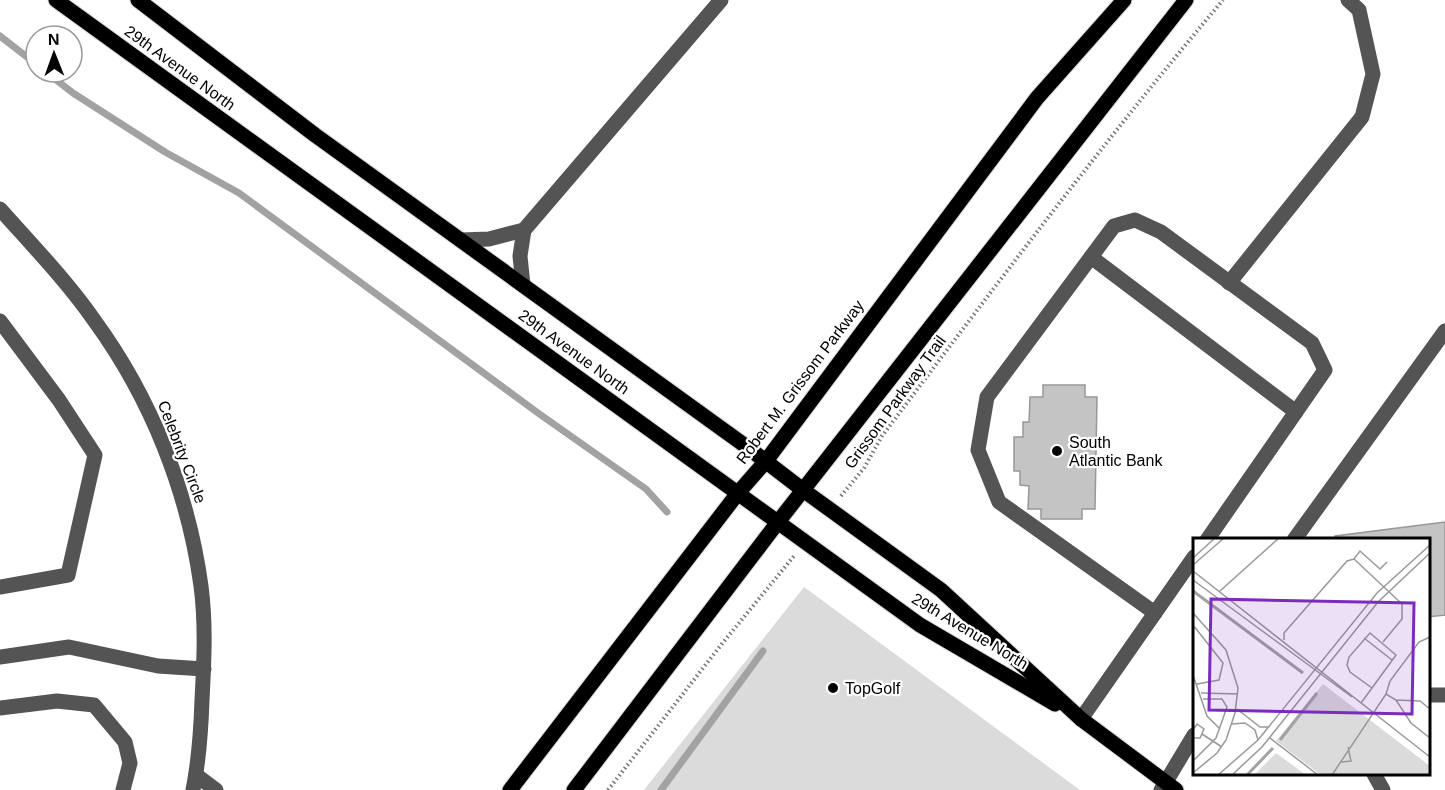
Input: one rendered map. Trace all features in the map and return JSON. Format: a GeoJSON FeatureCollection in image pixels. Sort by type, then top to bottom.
{"type":"FeatureCollection","features":[{"type":"Feature","properties":{"kind":"main road","name":"29th Avenue North"},"geometry":{"type":"LineString","coordinates":[[56,0],[920,625],[1081,719]]}},
{"type":"Feature","properties":{"kind":"main road","name":"29th Avenue North"},"geometry":{"type":"LineString","coordinates":[[138,0],[315,135],[941,590],[1081,719],[1167,788]]}},
{"type":"Feature","properties":{"kind":"main road","name":"Robert M. Grissom Parkway"},"geometry":{"type":"LineString","coordinates":[[510,790],[738,493],[766,461],[1037,98],[1124,0]]}},
{"type":"Feature","properties":{"kind":"main road"},"geometry":{"type":"LineString","coordinates":[[574,790],[777,522],[1186,0]]}},
{"type":"Feature","properties":{"kind":"street"},"geometry":{"type":"LineString","coordinates":[[523,285],[520,256],[524,230],[721,0]]}},
{"type":"Feature","properties":{"kind":"street"},"geometry":{"type":"LineString","coordinates":[[1230,283],[1362,117],[1373,74],[1359,10],[1348,0]]}},
{"type":"Feature","properties":{"kind":"street","name":"Celebrity Circle"},"geometry":{"type":"LineString","coordinates":[[0,209],[73,292],[95,321],[135,385],[152,418],[182,494],[193,537],[201,588],[204,628],[201,737],[195,782]]}},
{"type":"Feature","properties":{"kind":"street"},"geometry":{"type":"LineString","coordinates":[[1155,614],[999,502],[978,450],[987,397],[1114,226],[1135,220],[1161,232],[1312,343],[1325,370],[1208,538]]}},
{"type":"Feature","properties":{"kind":"street"},"geometry":{"type":"LineString","coordinates":[[461,240],[489,239],[524,230]]}},
{"type":"Feature","properties":{"kind":"street"},"geometry":{"type":"LineString","coordinates":[[1091,257],[1296,412]]}},
{"type":"Feature","properties":{"kind":"street"},"geometry":{"type":"LineString","coordinates":[[0,321],[59,400],[95,455],[68,575],[0,588]]}},
{"type":"Feature","properties":{"kind":"street"},"geometry":{"type":"LineString","coordinates":[[1295,538],[1445,331]]}},
{"type":"Feature","properties":{"kind":"street"},"geometry":{"type":"LineString","coordinates":[[1081,719],[1193,558]]}},
{"type":"Feature","properties":{"kind":"street"},"geometry":{"type":"LineString","coordinates":[[0,657],[69,647],[158,666],[204,669]]}},
{"type":"Feature","properties":{"kind":"street"},"geometry":{"type":"LineString","coordinates":[[0,708],[57,701],[94,705],[126,742],[130,763],[123,790]]}},
{"type":"Feature","properties":{"kind":"street"},"geometry":{"type":"LineString","coordinates":[[1167,788],[1193,737]]}},
{"type":"Feature","properties":{"kind":"street"},"geometry":{"type":"LineString","coordinates":[[1375,775],[1383,790]]}},
{"type":"Feature","properties":{"kind":"street"},"geometry":{"type":"LineString","coordinates":[[195,782],[216,790]]}},
{"type":"Feature","properties":{"kind":"path","name":"Grissom Parkway Trail"},"geometry":{"type":"LineString","coordinates":[[831,510],[864,468],[882,436],[1033,237],[1223,0]]}},
{"type":"Feature","properties":{"kind":"path"},"geometry":{"type":"LineString","coordinates":[[608,790],[721,645],[806,542]]}},
{"type":"Feature","properties":{"kind":"shaded area","name":"TopGolf"},"geometry":{"type":"Polygon","coordinates":[[[804,587],[1080,790],[644,790],[804,587]]]}},
{"type":"Feature","properties":{"kind":"building"},"geometry":{"type":"Polygon","coordinates":[[[1043,385],[1085,385],[1085,397],[1097,397],[1095,509],[1082,509],[1082,519],[1041,519],[1041,509],[1028,509],[1029,486],[1020,485],[1020,471],[1014,471],[1014,437],[1023,437],[1023,422],[1029,422],[1030,397],[1043,397],[1043,385]]]}},
{"type":"Feature","properties":{"kind":"building"},"geometry":{"type":"Polygon","coordinates":[[[1445,522],[1445,615],[1430,617],[1430,538],[1335,538],[1335,536],[1445,522]]]}},
{"type":"Feature","properties":{"kind":"waterway"},"geometry":{"type":"LineString","coordinates":[[0,36],[24,55]]}},
{"type":"Feature","properties":{"kind":"waterway"},"geometry":{"type":"LineString","coordinates":[[61,84],[165,152],[239,193],[538,413],[646,489],[667,512]]}},
{"type":"Feature","properties":{"kind":"waterway"},"geometry":{"type":"LineString","coordinates":[[661,790],[763,651]]}},
{"type":"Feature","properties":{"kind":"place","name":"South Atlantic Bank"},"geometry":{"type":"Point","coordinates":[1057,451]}},
{"type":"Feature","properties":{"kind":"place","name":"TopGolf"},"geometry":{"type":"Point","coordinates":[833,688]}}]}
